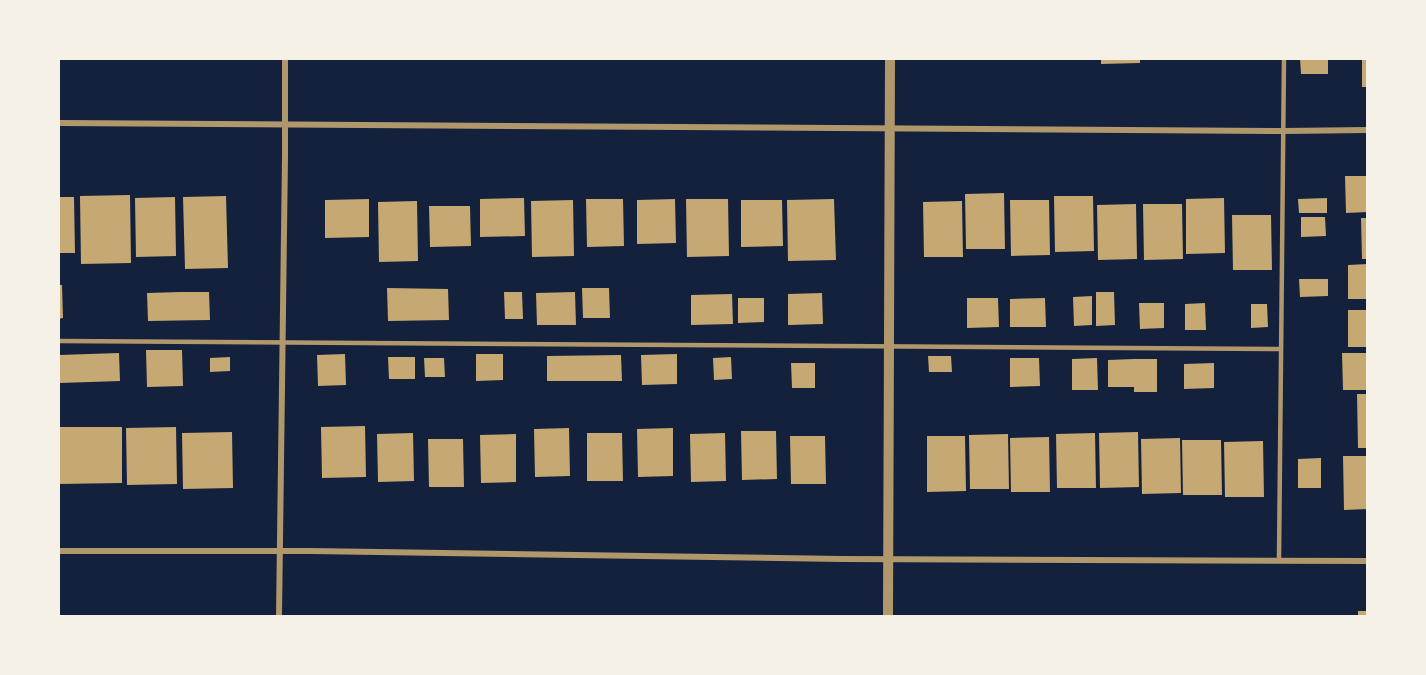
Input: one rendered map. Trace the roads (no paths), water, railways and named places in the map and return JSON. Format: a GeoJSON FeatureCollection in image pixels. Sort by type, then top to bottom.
{"type":"FeatureCollection","features":[{"type":"Feature","properties":{"kind":"street"},"geometry":{"type":"LineString","coordinates":[[279,616],[285,58]]}},
{"type":"Feature","properties":{"kind":"street"},"geometry":{"type":"LineString","coordinates":[[888,616],[890,58]]}},
{"type":"Feature","properties":{"kind":"street"},"geometry":{"type":"LineString","coordinates":[[58,123],[1368,130]]}},
{"type":"Feature","properties":{"kind":"street"},"geometry":{"type":"LineString","coordinates":[[58,551],[1368,561]]}},
{"type":"Feature","properties":{"kind":"lane"},"geometry":{"type":"LineString","coordinates":[[1279,559],[1284,58]]}},
{"type":"Feature","properties":{"kind":"lane"},"geometry":{"type":"LineString","coordinates":[[58,341],[1281,349]]}}]}
